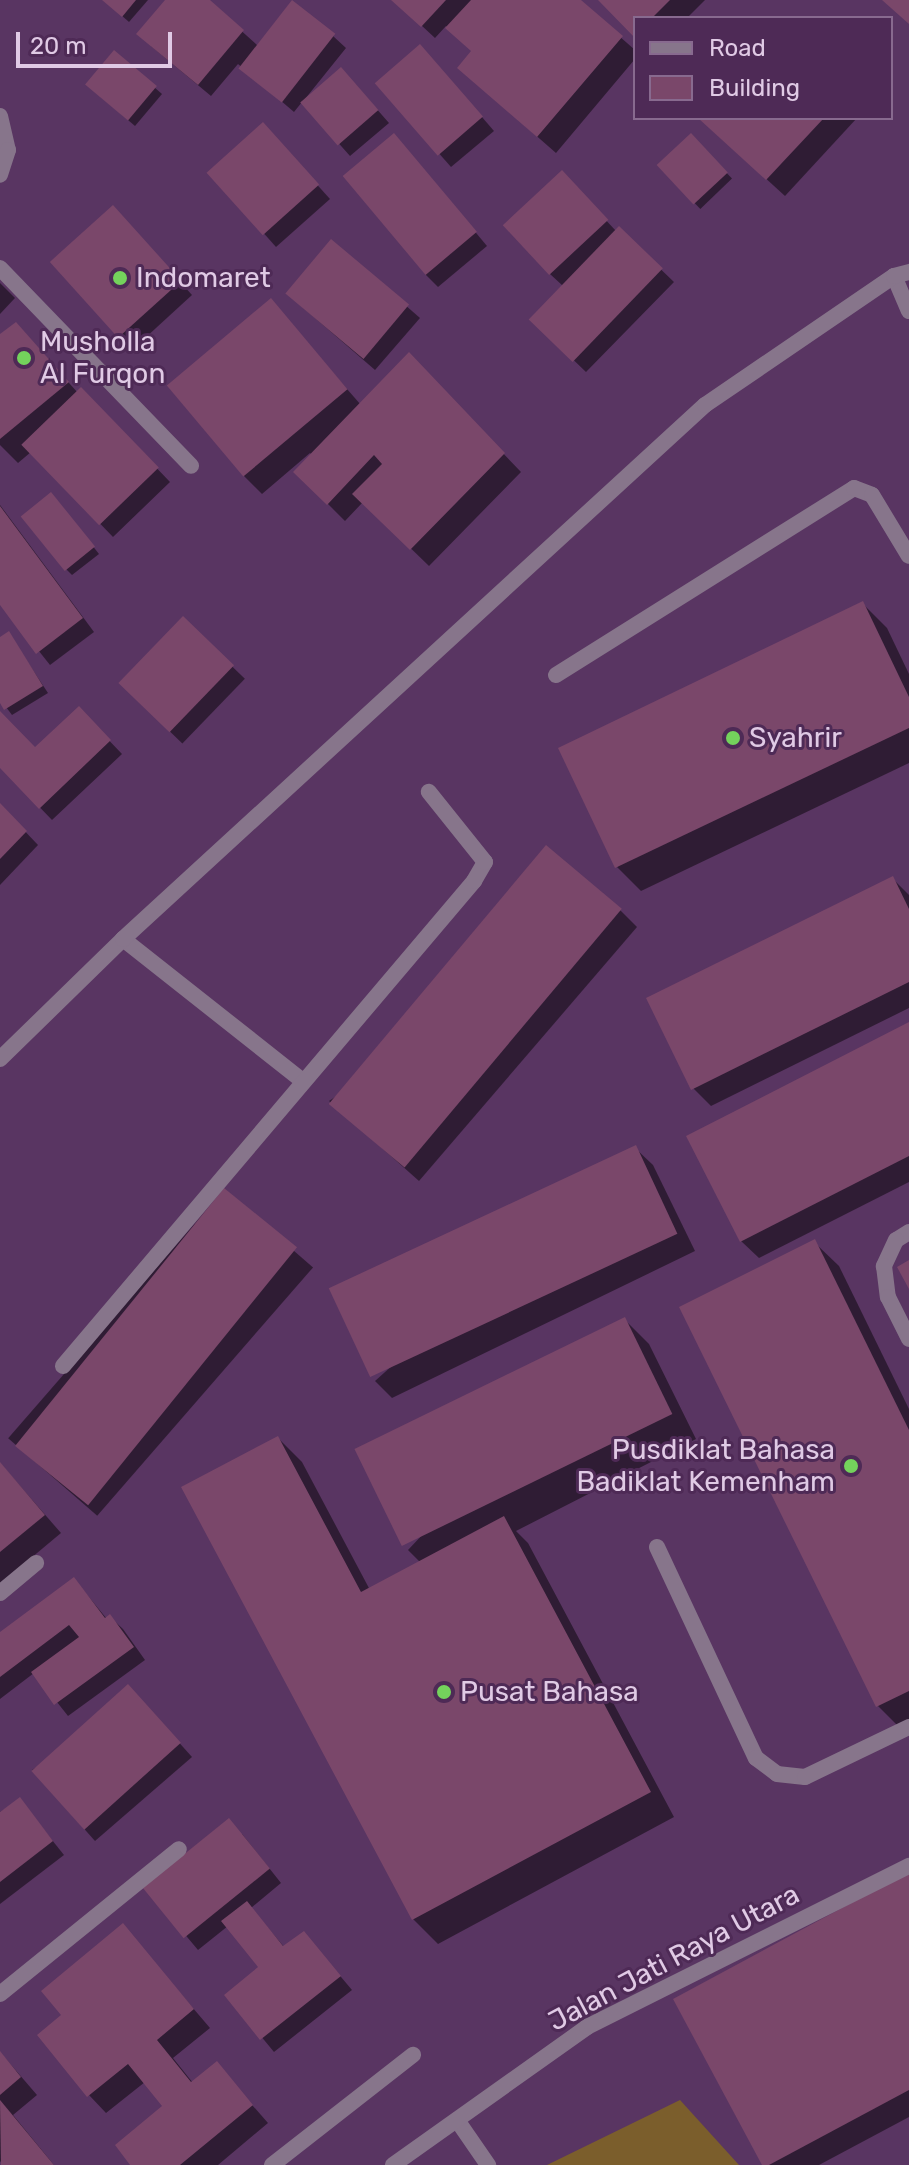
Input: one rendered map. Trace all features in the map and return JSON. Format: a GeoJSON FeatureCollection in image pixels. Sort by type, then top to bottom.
{"type":"FeatureCollection","features":[{"type":"Feature","properties":{"kind":"street"},"geometry":{"type":"LineString","coordinates":[[0,116],[8,150],[0,175]]}},
{"type":"Feature","properties":{"kind":"street"},"geometry":{"type":"LineString","coordinates":[[0,268],[191,466]]}},
{"type":"Feature","properties":{"kind":"street"},"geometry":{"type":"LineString","coordinates":[[0,1059],[123,939],[705,405],[902,274],[909,311]]}},
{"type":"Feature","properties":{"kind":"street"},"geometry":{"type":"LineString","coordinates":[[556,675],[854,488],[872,495],[909,556]]}},
{"type":"Feature","properties":{"kind":"street"},"geometry":{"type":"LineString","coordinates":[[63,1366],[474,881],[485,862],[429,792]]}},
{"type":"Feature","properties":{"kind":"street"},"geometry":{"type":"LineString","coordinates":[[123,939],[303,1081]]}},
{"type":"Feature","properties":{"kind":"street"},"geometry":{"type":"LineString","coordinates":[[909,1232],[896,1240],[884,1266],[888,1297],[909,1339]]}},
{"type":"Feature","properties":{"kind":"street"},"geometry":{"type":"LineString","coordinates":[[657,1547],[756,1758],[777,1774],[805,1777],[909,1727]]}},
{"type":"Feature","properties":{"kind":"street"},"geometry":{"type":"LineString","coordinates":[[0,1593],[36,1563]]}},
{"type":"Feature","properties":{"kind":"street"},"geometry":{"type":"LineString","coordinates":[[0,1994],[179,1849]]}},
{"type":"Feature","properties":{"kind":"street","name":"Jalan Jati Raya Utara"},"geometry":{"type":"LineString","coordinates":[[393,2165],[587,2027],[909,1866]]}},
{"type":"Feature","properties":{"kind":"street"},"geometry":{"type":"LineString","coordinates":[[272,2165],[413,2055]]}},
{"type":"Feature","properties":{"kind":"street"},"geometry":{"type":"LineString","coordinates":[[457,2120],[488,2165]]}},
{"type":"Feature","properties":{"kind":"shaded area"},"geometry":{"type":"Polygon","coordinates":[[[680,2100],[739,2165],[547,2165],[680,2100]]]}},
{"type":"Feature","properties":{"kind":"building"},"geometry":{"type":"Polygon","coordinates":[[[102,0],[136,0],[122,17],[102,0]]]}},
{"type":"Feature","properties":{"kind":"building"},"geometry":{"type":"Polygon","coordinates":[[[165,0],[210,0],[244,30],[198,85],[136,34],[165,0]]]}},
{"type":"Feature","properties":{"kind":"building"},"geometry":{"type":"Polygon","coordinates":[[[292,0],[335,34],[282,102],[238,69],[292,0]]]}},
{"type":"Feature","properties":{"kind":"building"},"geometry":{"type":"Polygon","coordinates":[[[391,0],[446,0],[421,27],[391,0]]]}},
{"type":"Feature","properties":{"kind":"building"},"geometry":{"type":"Polygon","coordinates":[[[471,0],[581,0],[623,36],[537,137],[457,68],[471,51],[445,28],[471,0]]]}},
{"type":"Feature","properties":{"kind":"building"},"geometry":{"type":"Polygon","coordinates":[[[598,0],[670,0],[654,16],[633,16],[633,36],[598,0]]]}},
{"type":"Feature","properties":{"kind":"building"},"geometry":{"type":"Polygon","coordinates":[[[882,0],[909,0],[909,24],[882,0]]]}},
{"type":"Feature","properties":{"kind":"building"},"geometry":{"type":"Polygon","coordinates":[[[420,44],[483,116],[438,156],[375,83],[420,44]]]}},
{"type":"Feature","properties":{"kind":"building"},"geometry":{"type":"Polygon","coordinates":[[[114,50],[157,86],[128,120],[85,84],[114,50]]]}},
{"type":"Feature","properties":{"kind":"building"},"geometry":{"type":"Polygon","coordinates":[[[341,67],[378,110],[338,145],[300,102],[341,67]]]}},
{"type":"Feature","properties":{"kind":"building"},"geometry":{"type":"Polygon","coordinates":[[[700,120],[822,120],[766,180],[700,120]]]}},
{"type":"Feature","properties":{"kind":"building"},"geometry":{"type":"Polygon","coordinates":[[[263,122],[319,184],[263,235],[207,173],[263,122]]]}},
{"type":"Feature","properties":{"kind":"building"},"geometry":{"type":"Polygon","coordinates":[[[394,133],[477,232],[426,275],[343,176],[394,133]]]}},
{"type":"Feature","properties":{"kind":"building"},"geometry":{"type":"Polygon","coordinates":[[[691,133],[728,172],[693,205],[657,165],[691,133]]]}},
{"type":"Feature","properties":{"kind":"building"},"geometry":{"type":"Polygon","coordinates":[[[562,170],[608,220],[549,275],[503,225],[562,170]]]}},
{"type":"Feature","properties":{"kind":"building"},"geometry":{"type":"Polygon","coordinates":[[[113,205],[181,281],[118,338],[50,262],[113,205]]]}},
{"type":"Feature","properties":{"kind":"building"},"geometry":{"type":"Polygon","coordinates":[[[619,226],[663,268],[573,362],[529,320],[619,226]]]}},
{"type":"Feature","properties":{"kind":"building"},"geometry":{"type":"Polygon","coordinates":[[[331,239],[409,305],[363,359],[285,293],[331,239]]]}},
{"type":"Feature","properties":{"kind":"building"},"geometry":{"type":"Polygon","coordinates":[[[271,298],[347,389],[243,477],[167,385],[271,298]]]}},
{"type":"Feature","properties":{"kind":"building","name":"Musholla Al Furqon"},"geometry":{"type":"Polygon","coordinates":[[[16,322],[69,382],[0,439],[0,334],[16,322]]]}},
{"type":"Feature","properties":{"kind":"building"},"geometry":{"type":"Polygon","coordinates":[[[409,352],[505,453],[410,550],[352,494],[382,464],[374,455],[327,505],[293,472],[409,352]]]}},
{"type":"Feature","properties":{"kind":"building"},"geometry":{"type":"Polygon","coordinates":[[[81,387],[159,468],[99,525],[21,445],[81,387]]]}},
{"type":"Feature","properties":{"kind":"building"},"geometry":{"type":"Polygon","coordinates":[[[51,492],[95,546],[65,571],[21,517],[51,492]]]}},
{"type":"Feature","properties":{"kind":"building"},"geometry":{"type":"Polygon","coordinates":[[[0,506],[83,618],[36,654],[0,605],[0,506]]]}},
{"type":"Feature","properties":{"kind":"building","name":"Syahrir"},"geometry":{"type":"Polygon","coordinates":[[[863,601],[909,697],[909,728],[615,868],[558,748],[863,601]]]}},
{"type":"Feature","properties":{"kind":"building"},"geometry":{"type":"Polygon","coordinates":[[[183,616],[234,665],[169,732],[118,683],[183,616]]]}},
{"type":"Feature","properties":{"kind":"building"},"geometry":{"type":"Polygon","coordinates":[[[9,631],[43,686],[4,710],[0,703],[0,637],[9,631]]]}},
{"type":"Feature","properties":{"kind":"building"},"geometry":{"type":"Polygon","coordinates":[[[79,706],[111,740],[39,809],[0,768],[0,711],[35,747],[79,706]]]}},
{"type":"Feature","properties":{"kind":"building"},"geometry":{"type":"Polygon","coordinates":[[[0,803],[27,831],[0,859],[0,803]]]}},
{"type":"Feature","properties":{"kind":"building"},"geometry":{"type":"Polygon","coordinates":[[[546,845],[622,909],[405,1168],[329,1104],[546,845]]]}},
{"type":"Feature","properties":{"kind":"building"},"geometry":{"type":"Polygon","coordinates":[[[893,876],[909,909],[909,982],[691,1090],[646,998],[893,876]]]}},
{"type":"Feature","properties":{"kind":"building"},"geometry":{"type":"Polygon","coordinates":[[[909,1022],[909,1156],[740,1242],[686,1136],[909,1022]]]}},
{"type":"Feature","properties":{"kind":"building"},"geometry":{"type":"Polygon","coordinates":[[[636,1145],[677,1234],[370,1377],[329,1288],[636,1145]]]}},
{"type":"Feature","properties":{"kind":"building"},"geometry":{"type":"Polygon","coordinates":[[[224,1188],[297,1247],[88,1505],[15,1446],[224,1188]]]}},
{"type":"Feature","properties":{"kind":"building"},"geometry":{"type":"Polygon","coordinates":[[[815,1239],[909,1430],[909,1691],[876,1707],[679,1307],[815,1239]]]}},
{"type":"Feature","properties":{"kind":"building"},"geometry":{"type":"Polygon","coordinates":[[[909,1260],[909,1289],[897,1267],[909,1260]]]}},
{"type":"Feature","properties":{"kind":"building"},"geometry":{"type":"Polygon","coordinates":[[[625,1317],[672,1414],[402,1546],[354,1449],[625,1317]]]}},
{"type":"Feature","properties":{"kind":"building","name":"Pusat Bahasa"},"geometry":{"type":"Polygon","coordinates":[[[278,1436],[361,1592],[504,1516],[651,1792],[412,1920],[181,1487],[278,1436]]]}},
{"type":"Feature","properties":{"kind":"building"},"geometry":{"type":"Polygon","coordinates":[[[0,1462],[45,1515],[0,1552],[0,1462]]]}},
{"type":"Feature","properties":{"kind":"building"},"geometry":{"type":"Polygon","coordinates":[[[74,1577],[105,1618],[110,1614],[134,1647],[54,1705],[31,1672],[79,1637],[69,1625],[0,1677],[0,1632],[74,1577]]]}},
{"type":"Feature","properties":{"kind":"building"},"geometry":{"type":"Polygon","coordinates":[[[128,1684],[181,1743],[84,1830],[31,1771],[128,1684]]]}},
{"type":"Feature","properties":{"kind":"building"},"geometry":{"type":"Polygon","coordinates":[[[20,1797],[53,1841],[0,1882],[0,1812],[20,1797]]]}},
{"type":"Feature","properties":{"kind":"building"},"geometry":{"type":"Polygon","coordinates":[[[229,1818],[270,1869],[184,1938],[143,1888],[229,1818]]]}},
{"type":"Feature","properties":{"kind":"building"},"geometry":{"type":"Polygon","coordinates":[[[909,1872],[909,2090],[769,2165],[762,2165],[673,1999],[909,1872]]]}},
{"type":"Feature","properties":{"kind":"building"},"geometry":{"type":"Polygon","coordinates":[[[247,1901],[283,1946],[304,1931],[341,1976],[260,2040],[224,1995],[258,1967],[221,1921],[247,1901]]]}},
{"type":"Feature","properties":{"kind":"building"},"geometry":{"type":"Polygon","coordinates":[[[123,1923],[194,2009],[157,2040],[191,2082],[217,2061],[253,2105],[180,2165],[130,2165],[115,2145],[162,2106],[128,2064],[87,2097],[37,2035],[61,2015],[41,1991],[123,1923]]]}},
{"type":"Feature","properties":{"kind":"building"},"geometry":{"type":"Polygon","coordinates":[[[0,2051],[21,2077],[0,2095],[0,2051]]]}},
{"type":"Feature","properties":{"kind":"building"},"geometry":{"type":"Polygon","coordinates":[[[0,2100],[54,2165],[1,2165],[0,2100]]]}},
{"type":"Feature","properties":{"kind":"place","name":"Indomaret"},"geometry":{"type":"Point","coordinates":[120,278]}},
{"type":"Feature","properties":{"kind":"place","name":"Musholla Al Furqon"},"geometry":{"type":"Point","coordinates":[24,358]}},
{"type":"Feature","properties":{"kind":"place","name":"Syahrir"},"geometry":{"type":"Point","coordinates":[733,738]}},
{"type":"Feature","properties":{"kind":"place","name":"Pusdiklat Bahasa Badiklat Kemenham"},"geometry":{"type":"Point","coordinates":[851,1466]}},
{"type":"Feature","properties":{"kind":"place","name":"Pusat Bahasa"},"geometry":{"type":"Point","coordinates":[444,1692]}}]}
